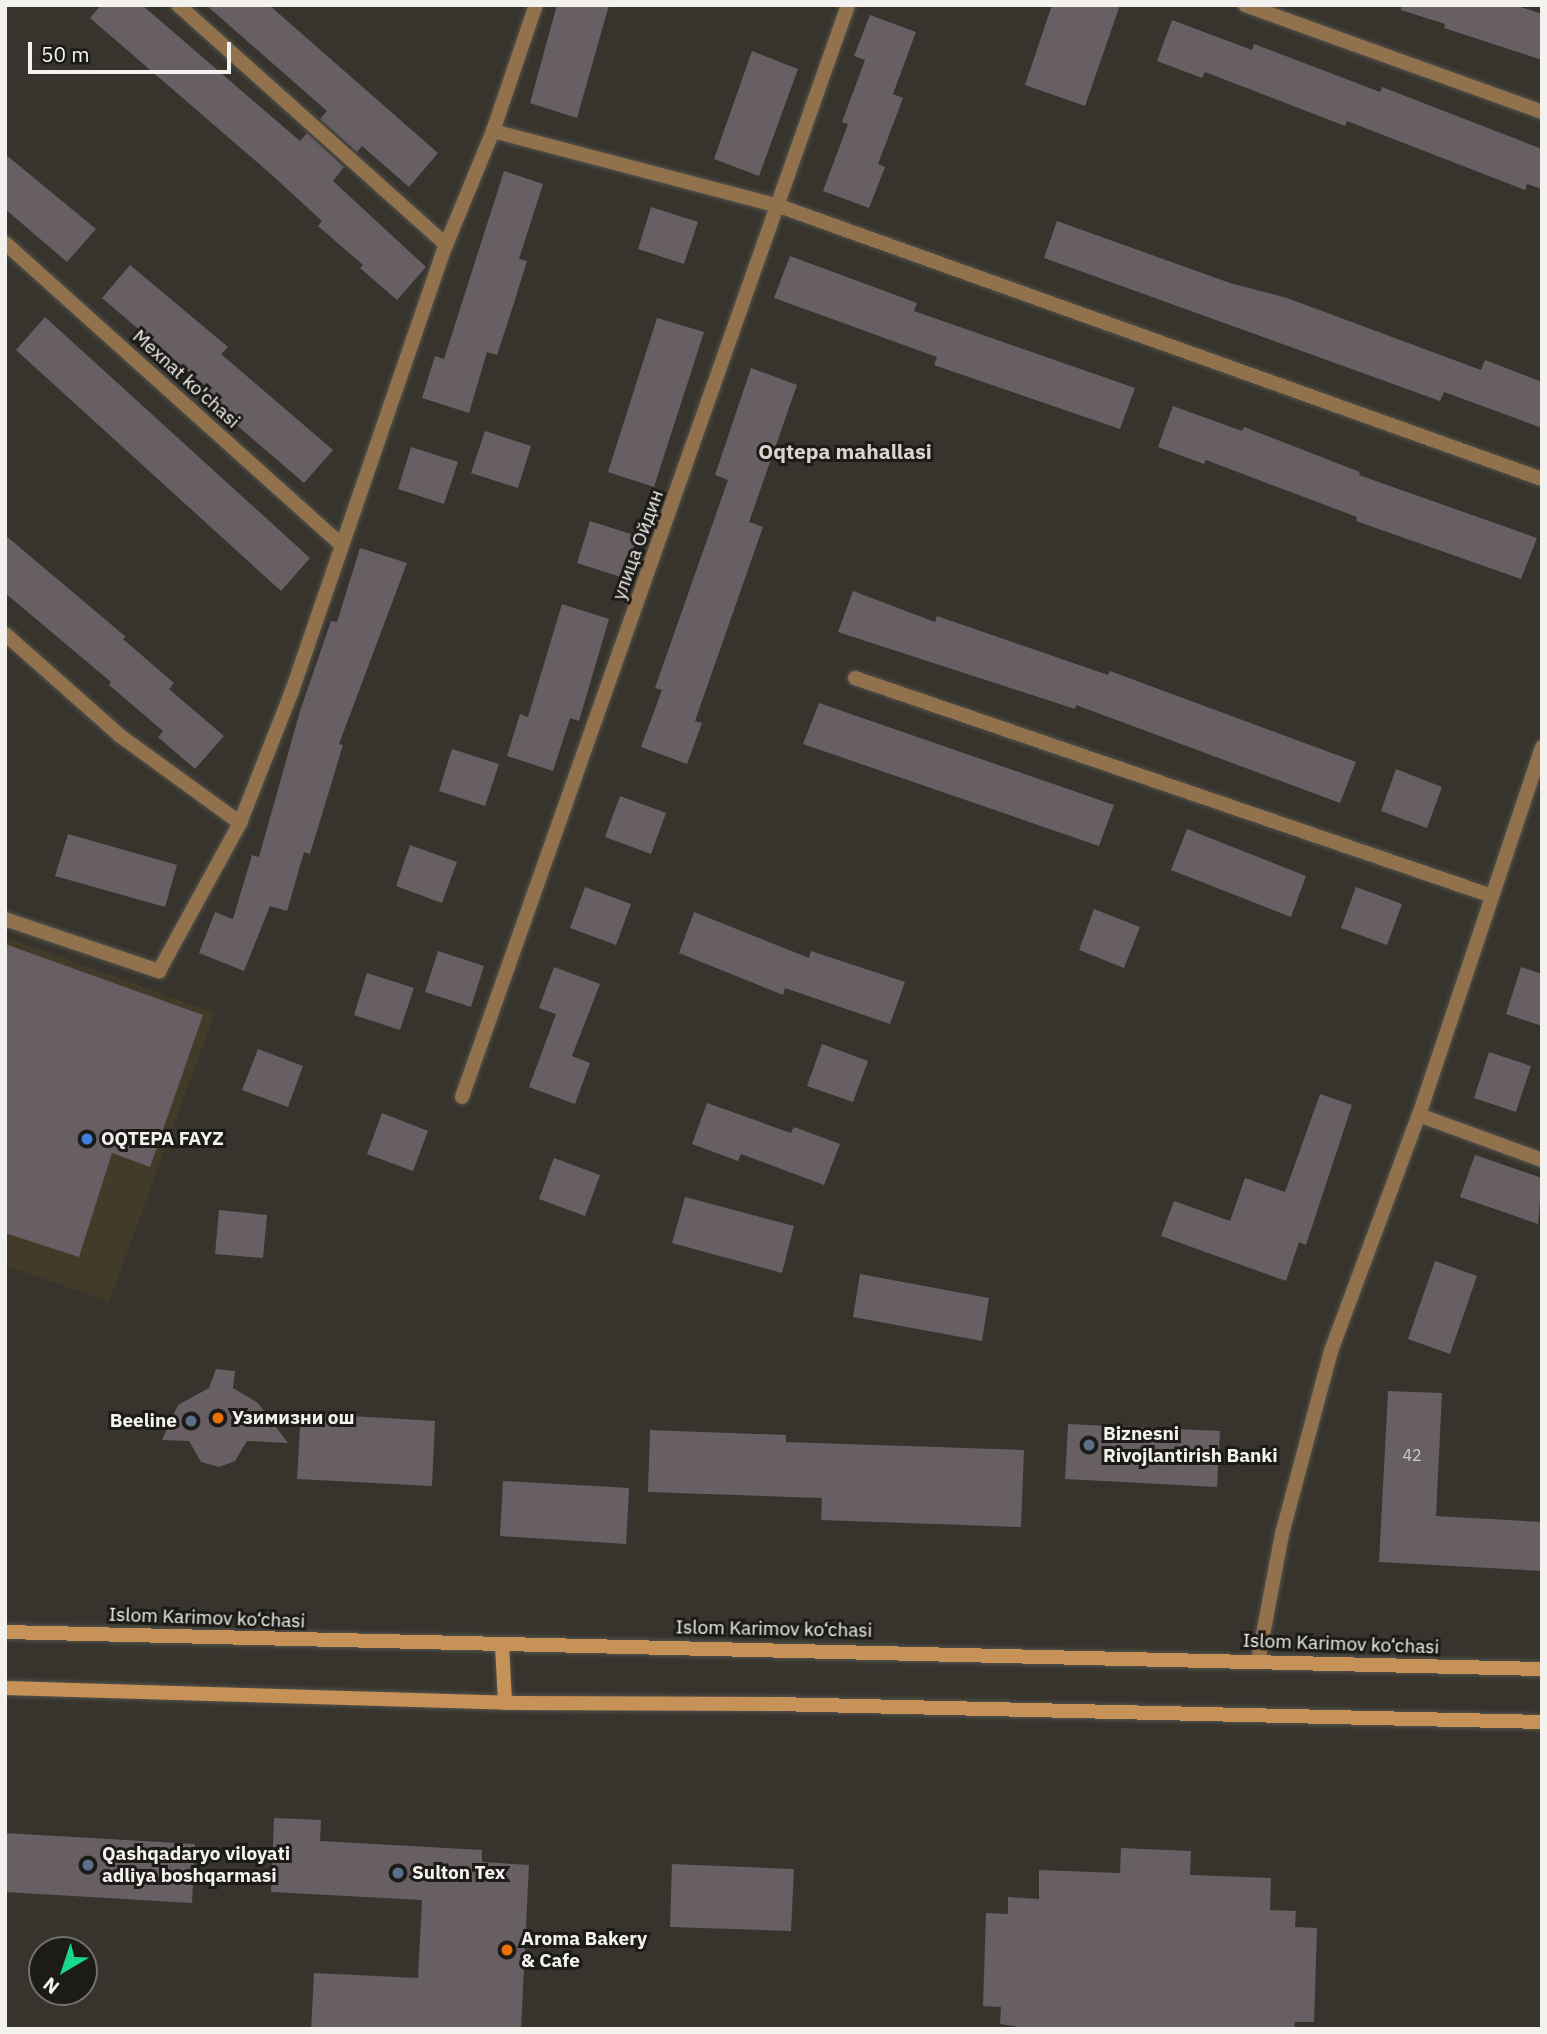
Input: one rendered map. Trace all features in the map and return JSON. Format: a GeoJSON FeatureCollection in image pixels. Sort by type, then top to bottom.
{"type":"FeatureCollection","features":[{"type":"Feature","properties":{"kind":"main road","name":"Islom Karimov ko‘chasi"},"geometry":{"type":"LineString","coordinates":[[5,1632],[502,1645],[791,1648],[1542,1670]]}},
{"type":"Feature","properties":{"kind":"main road"},"geometry":{"type":"LineString","coordinates":[[502,1645],[505,1703]]}},
{"type":"Feature","properties":{"kind":"main road"},"geometry":{"type":"LineString","coordinates":[[5,1688],[505,1703],[800,1704],[1542,1722]]}},
{"type":"Feature","properties":{"kind":"street"},"geometry":{"type":"LineString","coordinates":[[178,5],[446,245]]}},
{"type":"Feature","properties":{"kind":"street"},"geometry":{"type":"LineString","coordinates":[[5,919],[159,971],[240,823],[292,691],[340,544],[446,245],[493,131],[536,5]]}},
{"type":"Feature","properties":{"kind":"street","name":"улица Ойдин"},"geometry":{"type":"LineString","coordinates":[[462,1097],[848,5]]}},
{"type":"Feature","properties":{"kind":"street"},"geometry":{"type":"LineString","coordinates":[[1245,5],[1542,112]]}},
{"type":"Feature","properties":{"kind":"street"},"geometry":{"type":"LineString","coordinates":[[493,131],[779,206],[1542,480]]}},
{"type":"Feature","properties":{"kind":"street","name":"Mexnat ko'chasi"},"geometry":{"type":"LineString","coordinates":[[5,243],[340,544]]}},
{"type":"Feature","properties":{"kind":"street"},"geometry":{"type":"LineString","coordinates":[[5,634],[119,734],[240,823]]}},
{"type":"Feature","properties":{"kind":"street"},"geometry":{"type":"LineString","coordinates":[[855,678],[1489,895]]}},
{"type":"Feature","properties":{"kind":"street"},"geometry":{"type":"LineString","coordinates":[[1258,1661],[1282,1534],[1331,1351],[1419,1115],[1489,895],[1542,747]]}},
{"type":"Feature","properties":{"kind":"street"},"geometry":{"type":"LineString","coordinates":[[1419,1115],[1542,1160]]}},
{"type":"Feature","properties":{"kind":"shaded area","name":"OQTEPA FAYZ"},"geometry":{"type":"Polygon","coordinates":[[[5,937],[215,1013],[109,1302],[5,1265],[5,937]]]}},
{"type":"Feature","properties":{"kind":"building"},"geometry":{"type":"Polygon","coordinates":[[[101,5],[142,5],[300,141],[307,133],[344,167],[333,181],[426,267],[397,300],[360,268],[363,265],[318,226],[322,221],[90,18],[101,5]]]}},
{"type":"Feature","properties":{"kind":"building"},"geometry":{"type":"Polygon","coordinates":[[[206,5],[269,5],[438,153],[409,187],[362,146],[357,152],[320,119],[327,111],[206,5]]]}},
{"type":"Feature","properties":{"kind":"building"},"geometry":{"type":"Polygon","coordinates":[[[557,5],[609,5],[577,118],[530,103],[557,5]]]}},
{"type":"Feature","properties":{"kind":"building"},"geometry":{"type":"Polygon","coordinates":[[[1052,5],[1120,5],[1085,106],[1025,85],[1052,5]]]}},
{"type":"Feature","properties":{"kind":"building"},"geometry":{"type":"Polygon","coordinates":[[[1401,5],[1515,5],[1542,14],[1542,60],[1444,28],[1445,24],[1401,10],[1401,5]]]}},
{"type":"Feature","properties":{"kind":"building"},"geometry":{"type":"Polygon","coordinates":[[[870,15],[916,32],[893,94],[903,98],[878,164],[885,167],[869,208],[823,191],[848,124],[842,122],[865,60],[854,56],[870,15]]]}},
{"type":"Feature","properties":{"kind":"building"},"geometry":{"type":"Polygon","coordinates":[[[1172,20],[1252,50],[1254,44],[1380,92],[1382,87],[1542,149],[1542,189],[1527,184],[1525,190],[1347,121],[1345,126],[1205,72],[1202,78],[1157,61],[1172,20]]]}},
{"type":"Feature","properties":{"kind":"building"},"geometry":{"type":"Polygon","coordinates":[[[752,51],[798,69],[759,176],[714,159],[752,51]]]}},
{"type":"Feature","properties":{"kind":"building"},"geometry":{"type":"Polygon","coordinates":[[[5,154],[96,229],[67,262],[5,209],[5,154]]]}},
{"type":"Feature","properties":{"kind":"building"},"geometry":{"type":"Polygon","coordinates":[[[504,171],[543,184],[519,259],[527,261],[514,303],[497,355],[487,352],[469,413],[422,398],[435,356],[444,359],[504,171]]]}},
{"type":"Feature","properties":{"kind":"building"},"geometry":{"type":"Polygon","coordinates":[[[651,207],[698,222],[684,264],[638,249],[651,207]]]}},
{"type":"Feature","properties":{"kind":"building"},"geometry":{"type":"Polygon","coordinates":[[[1057,221],[1230,283],[1287,298],[1481,370],[1485,360],[1542,382],[1542,428],[1444,392],[1440,401],[1044,258],[1057,221]]]}},
{"type":"Feature","properties":{"kind":"building"},"geometry":{"type":"Polygon","coordinates":[[[790,256],[917,303],[914,311],[1135,388],[1120,429],[934,365],[937,357],[774,298],[790,256]]]}},
{"type":"Feature","properties":{"kind":"building"},"geometry":{"type":"Polygon","coordinates":[[[130,265],[228,347],[221,354],[333,450],[304,483],[203,396],[209,389],[102,298],[130,265]]]}},
{"type":"Feature","properties":{"kind":"building"},"geometry":{"type":"Polygon","coordinates":[[[45,317],[310,558],[281,591],[16,350],[45,317]]]}},
{"type":"Feature","properties":{"kind":"building"},"geometry":{"type":"Polygon","coordinates":[[[657,318],[704,332],[654,487],[608,472],[657,318]]]}},
{"type":"Feature","properties":{"kind":"building"},"geometry":{"type":"Polygon","coordinates":[[[751,368],[797,385],[749,522],[763,527],[695,721],[702,723],[687,764],[641,747],[662,690],[655,688],[728,480],[715,475],[751,368]]]}},
{"type":"Feature","properties":{"kind":"building"},"geometry":{"type":"Polygon","coordinates":[[[1173,406],[1242,431],[1244,427],[1360,472],[1359,475],[1537,538],[1521,579],[1356,521],[1357,517],[1206,460],[1204,464],[1158,447],[1173,406]]]}},
{"type":"Feature","properties":{"kind":"building"},"geometry":{"type":"Polygon","coordinates":[[[485,431],[531,446],[518,488],[471,473],[485,431]]]}},
{"type":"Feature","properties":{"kind":"building"},"geometry":{"type":"Polygon","coordinates":[[[411,447],[458,462],[444,504],[398,489],[411,447]]]}},
{"type":"Feature","properties":{"kind":"building"},"geometry":{"type":"Polygon","coordinates":[[[590,521],[637,536],[624,578],[577,563],[590,521]]]}},
{"type":"Feature","properties":{"kind":"building"},"geometry":{"type":"Polygon","coordinates":[[[5,535],[126,637],[123,639],[174,683],[169,689],[224,736],[195,769],[158,737],[163,731],[109,685],[111,682],[5,593],[5,535]]]}},
{"type":"Feature","properties":{"kind":"building"},"geometry":{"type":"Polygon","coordinates":[[[360,548],[407,563],[339,744],[343,745],[310,854],[304,852],[287,911],[270,906],[244,971],[199,953],[215,912],[233,919],[252,855],[259,857],[300,711],[331,621],[337,622],[360,548]]]}},
{"type":"Feature","properties":{"kind":"building"},"geometry":{"type":"Polygon","coordinates":[[[853,591],[935,622],[937,616],[1108,675],[1110,671],[1356,762],[1340,803],[1076,705],[1075,709],[838,632],[853,591]]]}},
{"type":"Feature","properties":{"kind":"building"},"geometry":{"type":"Polygon","coordinates":[[[562,604],[609,619],[579,721],[570,718],[553,771],[507,756],[520,714],[528,717],[562,604]]]}},
{"type":"Feature","properties":{"kind":"building"},"geometry":{"type":"Polygon","coordinates":[[[819,703],[1114,805],[1099,846],[803,744],[819,703]]]}},
{"type":"Feature","properties":{"kind":"building"},"geometry":{"type":"Polygon","coordinates":[[[452,749],[499,764],[485,806],[439,791],[452,749]]]}},
{"type":"Feature","properties":{"kind":"building"},"geometry":{"type":"Polygon","coordinates":[[[1396,769],[1442,787],[1427,828],[1381,811],[1396,769]]]}},
{"type":"Feature","properties":{"kind":"building"},"geometry":{"type":"Polygon","coordinates":[[[620,796],[666,813],[651,854],[605,837],[620,796]]]}},
{"type":"Feature","properties":{"kind":"building"},"geometry":{"type":"Polygon","coordinates":[[[1187,829],[1306,876],[1291,917],[1171,870],[1187,829]]]}},
{"type":"Feature","properties":{"kind":"building"},"geometry":{"type":"Polygon","coordinates":[[[68,834],[177,865],[165,907],[55,876],[68,834]]]}},
{"type":"Feature","properties":{"kind":"building"},"geometry":{"type":"Polygon","coordinates":[[[410,845],[457,862],[442,903],[396,886],[410,845]]]}},
{"type":"Feature","properties":{"kind":"building"},"geometry":{"type":"Polygon","coordinates":[[[585,887],[631,904],[616,945],[570,928],[585,887]]]}},
{"type":"Feature","properties":{"kind":"building"},"geometry":{"type":"Polygon","coordinates":[[[1356,887],[1402,904],[1387,945],[1341,928],[1356,887]]]}},
{"type":"Feature","properties":{"kind":"building"},"geometry":{"type":"Polygon","coordinates":[[[1094,909],[1140,927],[1124,968],[1079,950],[1094,909]]]}},
{"type":"Feature","properties":{"kind":"building"},"geometry":{"type":"Polygon","coordinates":[[[694,912],[809,958],[811,951],[905,982],[890,1024],[785,988],[783,995],[679,953],[694,912]]]}},
{"type":"Feature","properties":{"kind":"building","name":"OQTEPA FAYZ"},"geometry":{"type":"Polygon","coordinates":[[[5,944],[203,1015],[150,1167],[112,1153],[79,1257],[5,1233],[5,944]]]}},
{"type":"Feature","properties":{"kind":"building"},"geometry":{"type":"Polygon","coordinates":[[[438,951],[484,966],[471,1007],[425,992],[438,951]]]}},
{"type":"Feature","properties":{"kind":"building"},"geometry":{"type":"Polygon","coordinates":[[[554,967],[600,984],[572,1056],[590,1063],[575,1104],[529,1087],[556,1014],[539,1008],[554,967]]]}},
{"type":"Feature","properties":{"kind":"building"},"geometry":{"type":"Polygon","coordinates":[[[1521,967],[1542,974],[1542,1026],[1506,1014],[1521,967]]]}},
{"type":"Feature","properties":{"kind":"building"},"geometry":{"type":"Polygon","coordinates":[[[367,973],[414,988],[400,1030],[354,1015],[367,973]]]}},
{"type":"Feature","properties":{"kind":"building"},"geometry":{"type":"Polygon","coordinates":[[[822,1044],[868,1061],[853,1102],[807,1086],[822,1044]]]}},
{"type":"Feature","properties":{"kind":"building"},"geometry":{"type":"Polygon","coordinates":[[[258,1049],[303,1066],[288,1107],[242,1090],[258,1049]]]}},
{"type":"Feature","properties":{"kind":"building"},"geometry":{"type":"Polygon","coordinates":[[[1489,1052],[1531,1066],[1516,1112],[1474,1098],[1489,1052]]]}},
{"type":"Feature","properties":{"kind":"building"},"geometry":{"type":"Polygon","coordinates":[[[1320,1094],[1352,1105],[1306,1245],[1299,1242],[1286,1281],[1161,1236],[1174,1201],[1230,1221],[1245,1178],[1285,1192],[1320,1094]]]}},
{"type":"Feature","properties":{"kind":"building"},"geometry":{"type":"Polygon","coordinates":[[[707,1103],[791,1133],[794,1127],[840,1144],[824,1185],[741,1154],[738,1161],[692,1144],[707,1103]]]}},
{"type":"Feature","properties":{"kind":"building"},"geometry":{"type":"Polygon","coordinates":[[[382,1113],[428,1131],[413,1171],[367,1154],[382,1113]]]}},
{"type":"Feature","properties":{"kind":"building"},"geometry":{"type":"Polygon","coordinates":[[[1475,1155],[1542,1178],[1538,1224],[1460,1197],[1475,1155]]]}},
{"type":"Feature","properties":{"kind":"building"},"geometry":{"type":"Polygon","coordinates":[[[554,1158],[600,1175],[585,1216],[539,1199],[554,1158]]]}},
{"type":"Feature","properties":{"kind":"building"},"geometry":{"type":"Polygon","coordinates":[[[685,1197],[794,1226],[782,1273],[672,1243],[685,1197]]]}},
{"type":"Feature","properties":{"kind":"building"},"geometry":{"type":"Polygon","coordinates":[[[219,1210],[267,1215],[263,1258],[215,1254],[219,1210]]]}},
{"type":"Feature","properties":{"kind":"building"},"geometry":{"type":"Polygon","coordinates":[[[1435,1261],[1477,1276],[1450,1354],[1408,1339],[1435,1261]]]}},
{"type":"Feature","properties":{"kind":"building"},"geometry":{"type":"Polygon","coordinates":[[[860,1274],[989,1298],[982,1341],[853,1317],[860,1274]]]}},
{"type":"Feature","properties":{"kind":"building","name":"Узимизни ош"},"geometry":{"type":"Polygon","coordinates":[[[216,1369],[235,1371],[233,1388],[258,1403],[288,1443],[247,1441],[235,1461],[219,1467],[201,1462],[189,1441],[162,1440],[178,1405],[209,1388],[216,1369]]]}},
{"type":"Feature","properties":{"kind":"building"},"geometry":{"type":"Polygon","coordinates":[[[1388,1391],[1442,1393],[1436,1516],[1542,1522],[1542,1571],[1379,1562],[1388,1391]]]}},
{"type":"Feature","properties":{"kind":"building"},"geometry":{"type":"Polygon","coordinates":[[[301,1413],[435,1421],[432,1486],[297,1479],[301,1413]]]}},
{"type":"Feature","properties":{"kind":"building"},"geometry":{"type":"Polygon","coordinates":[[[1068,1424],[1220,1431],[1217,1487],[1065,1479],[1068,1424]]]}},
{"type":"Feature","properties":{"kind":"building"},"geometry":{"type":"Polygon","coordinates":[[[650,1430],[786,1435],[786,1442],[1024,1450],[1021,1527],[821,1520],[822,1498],[648,1492],[650,1430]]]}},
{"type":"Feature","properties":{"kind":"building"},"geometry":{"type":"Polygon","coordinates":[[[503,1481],[629,1488],[626,1544],[500,1536],[503,1481]]]}},
{"type":"Feature","properties":{"kind":"building"},"geometry":{"type":"Polygon","coordinates":[[[274,1818],[321,1820],[320,1841],[482,1850],[482,1862],[529,1865],[521,2029],[311,2029],[314,1973],[418,1978],[422,1900],[271,1892],[274,1818]]]}},
{"type":"Feature","properties":{"kind":"building"},"geometry":{"type":"Polygon","coordinates":[[[5,1833],[195,1844],[192,1903],[5,1892],[5,1833]]]}},
{"type":"Feature","properties":{"kind":"building"},"geometry":{"type":"Polygon","coordinates":[[[1121,1848],[1191,1851],[1190,1875],[1271,1878],[1270,1910],[1296,1911],[1295,1927],[1317,1928],[1314,2022],[1295,2022],[1294,2029],[1033,2029],[1000,2024],[1001,2007],[983,2006],[986,1913],[1008,1914],[1008,1897],[1039,1899],[1039,1870],[1120,1873],[1121,1848]]]}},
{"type":"Feature","properties":{"kind":"building"},"geometry":{"type":"Polygon","coordinates":[[[672,1864],[794,1869],[791,1931],[670,1927],[672,1864]]]}},
{"type":"Feature","properties":{"kind":"place","name":"OQTEPA FAYZ"},"geometry":{"type":"Point","coordinates":[87,1139]}},
{"type":"Feature","properties":{"kind":"place","name":"Узимизни ош"},"geometry":{"type":"Point","coordinates":[218,1418]}},
{"type":"Feature","properties":{"kind":"place","name":"Beeline"},"geometry":{"type":"Point","coordinates":[191,1421]}},
{"type":"Feature","properties":{"kind":"place","name":"Biznesni Rivojlantirish Banki"},"geometry":{"type":"Point","coordinates":[1089,1445]}},
{"type":"Feature","properties":{"kind":"place","name":"Qashqadaryo viloyati adliya boshqarmasi"},"geometry":{"type":"Point","coordinates":[88,1865]}},
{"type":"Feature","properties":{"kind":"place","name":"Sulton Tex"},"geometry":{"type":"Point","coordinates":[398,1873]}},
{"type":"Feature","properties":{"kind":"place","name":"Aroma Bakery & Cafe"},"geometry":{"type":"Point","coordinates":[507,1950]}},
{"type":"Feature","properties":{"kind":"district","name":"Oqtepa mahallasi"},"geometry":{"type":"Point","coordinates":[845,451]}}]}
